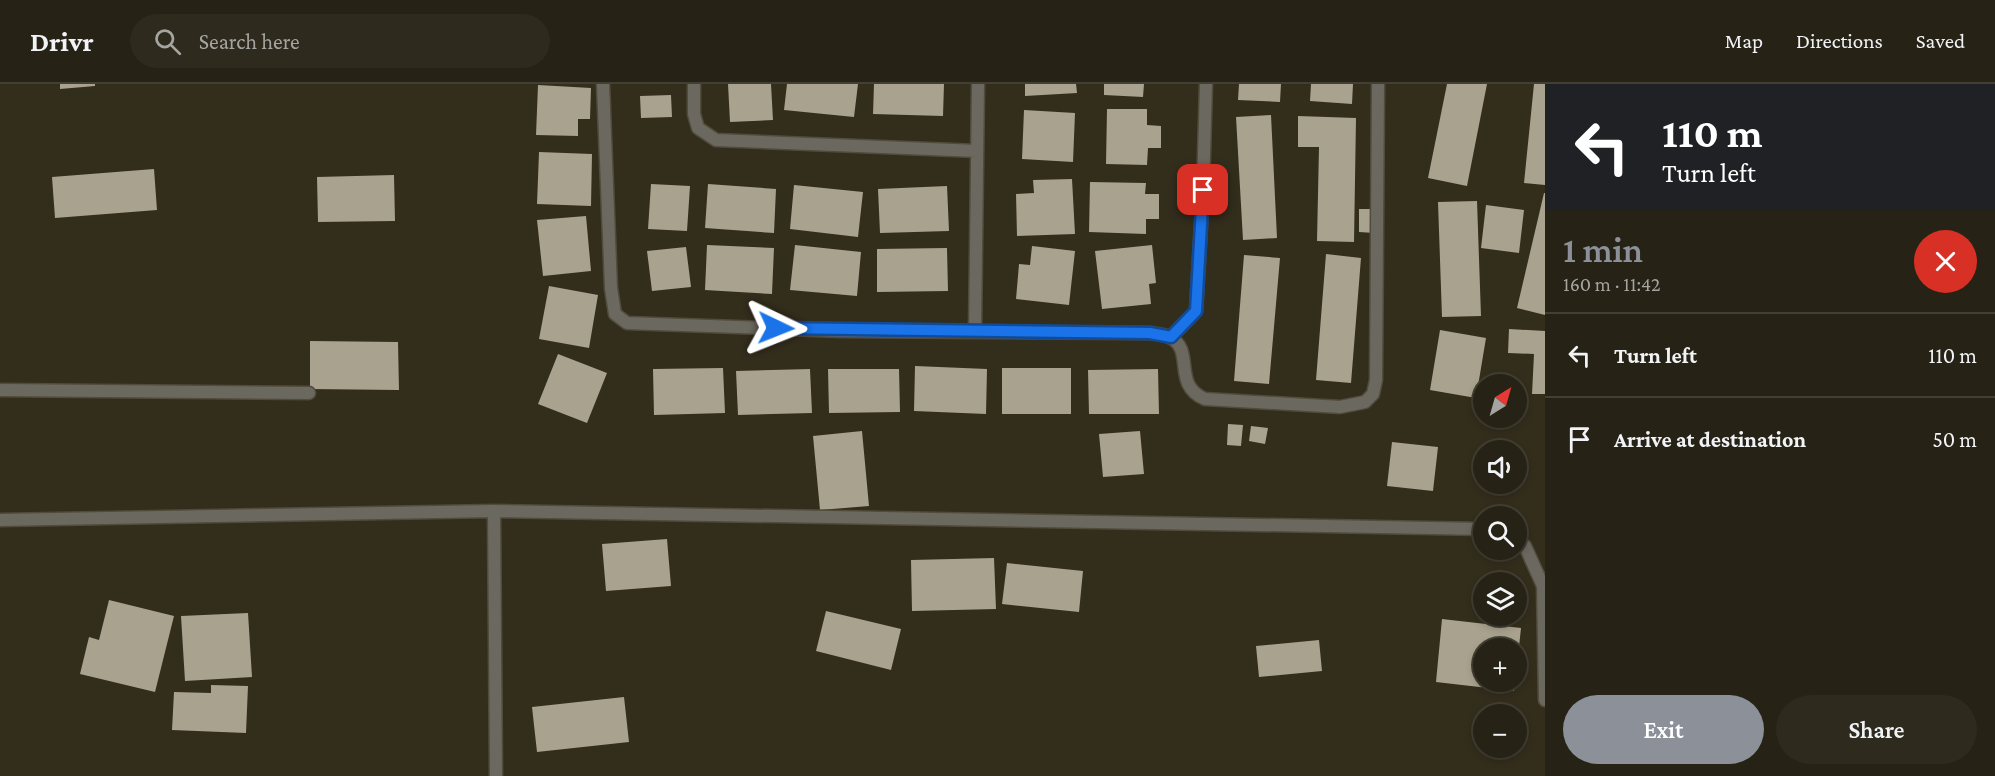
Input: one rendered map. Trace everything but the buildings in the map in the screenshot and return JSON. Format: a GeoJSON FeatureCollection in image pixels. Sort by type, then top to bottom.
{"type":"FeatureCollection","features":[{"type":"Feature","properties":{"kind":"street"},"geometry":{"type":"LineString","coordinates":[[603,84],[610,288],[615,314],[627,323],[842,331],[1150,333],[1171,337],[1183,350],[1185,379],[1194,394],[1205,399],[1340,407],[1365,402],[1373,394],[1376,380],[1378,84]]}},
{"type":"Feature","properties":{"kind":"street"},"geometry":{"type":"LineString","coordinates":[[694,84],[694,114],[698,128],[716,140],[977,152]]}},
{"type":"Feature","properties":{"kind":"street"},"geometry":{"type":"LineString","coordinates":[[975,332],[978,84]]}},
{"type":"Feature","properties":{"kind":"street"},"geometry":{"type":"LineString","coordinates":[[1171,337],[1196,311],[1206,84]]}},
{"type":"Feature","properties":{"kind":"street"},"geometry":{"type":"LineString","coordinates":[[0,390],[309,393]]}},
{"type":"Feature","properties":{"kind":"street"},"geometry":{"type":"LineString","coordinates":[[0,520],[494,511],[1473,529]]}},
{"type":"Feature","properties":{"kind":"street"},"geometry":{"type":"LineString","coordinates":[[494,511],[496,776]]}},
{"type":"Feature","properties":{"kind":"street"},"geometry":{"type":"LineString","coordinates":[[1527,550],[1543,586],[1545,700]]}},
{"type":"Feature","properties":{"kind":"route"},"geometry":{"type":"LineString","coordinates":[[776,328],[842,331],[1150,333],[1171,337],[1196,311],[1203,190]]}}]}
